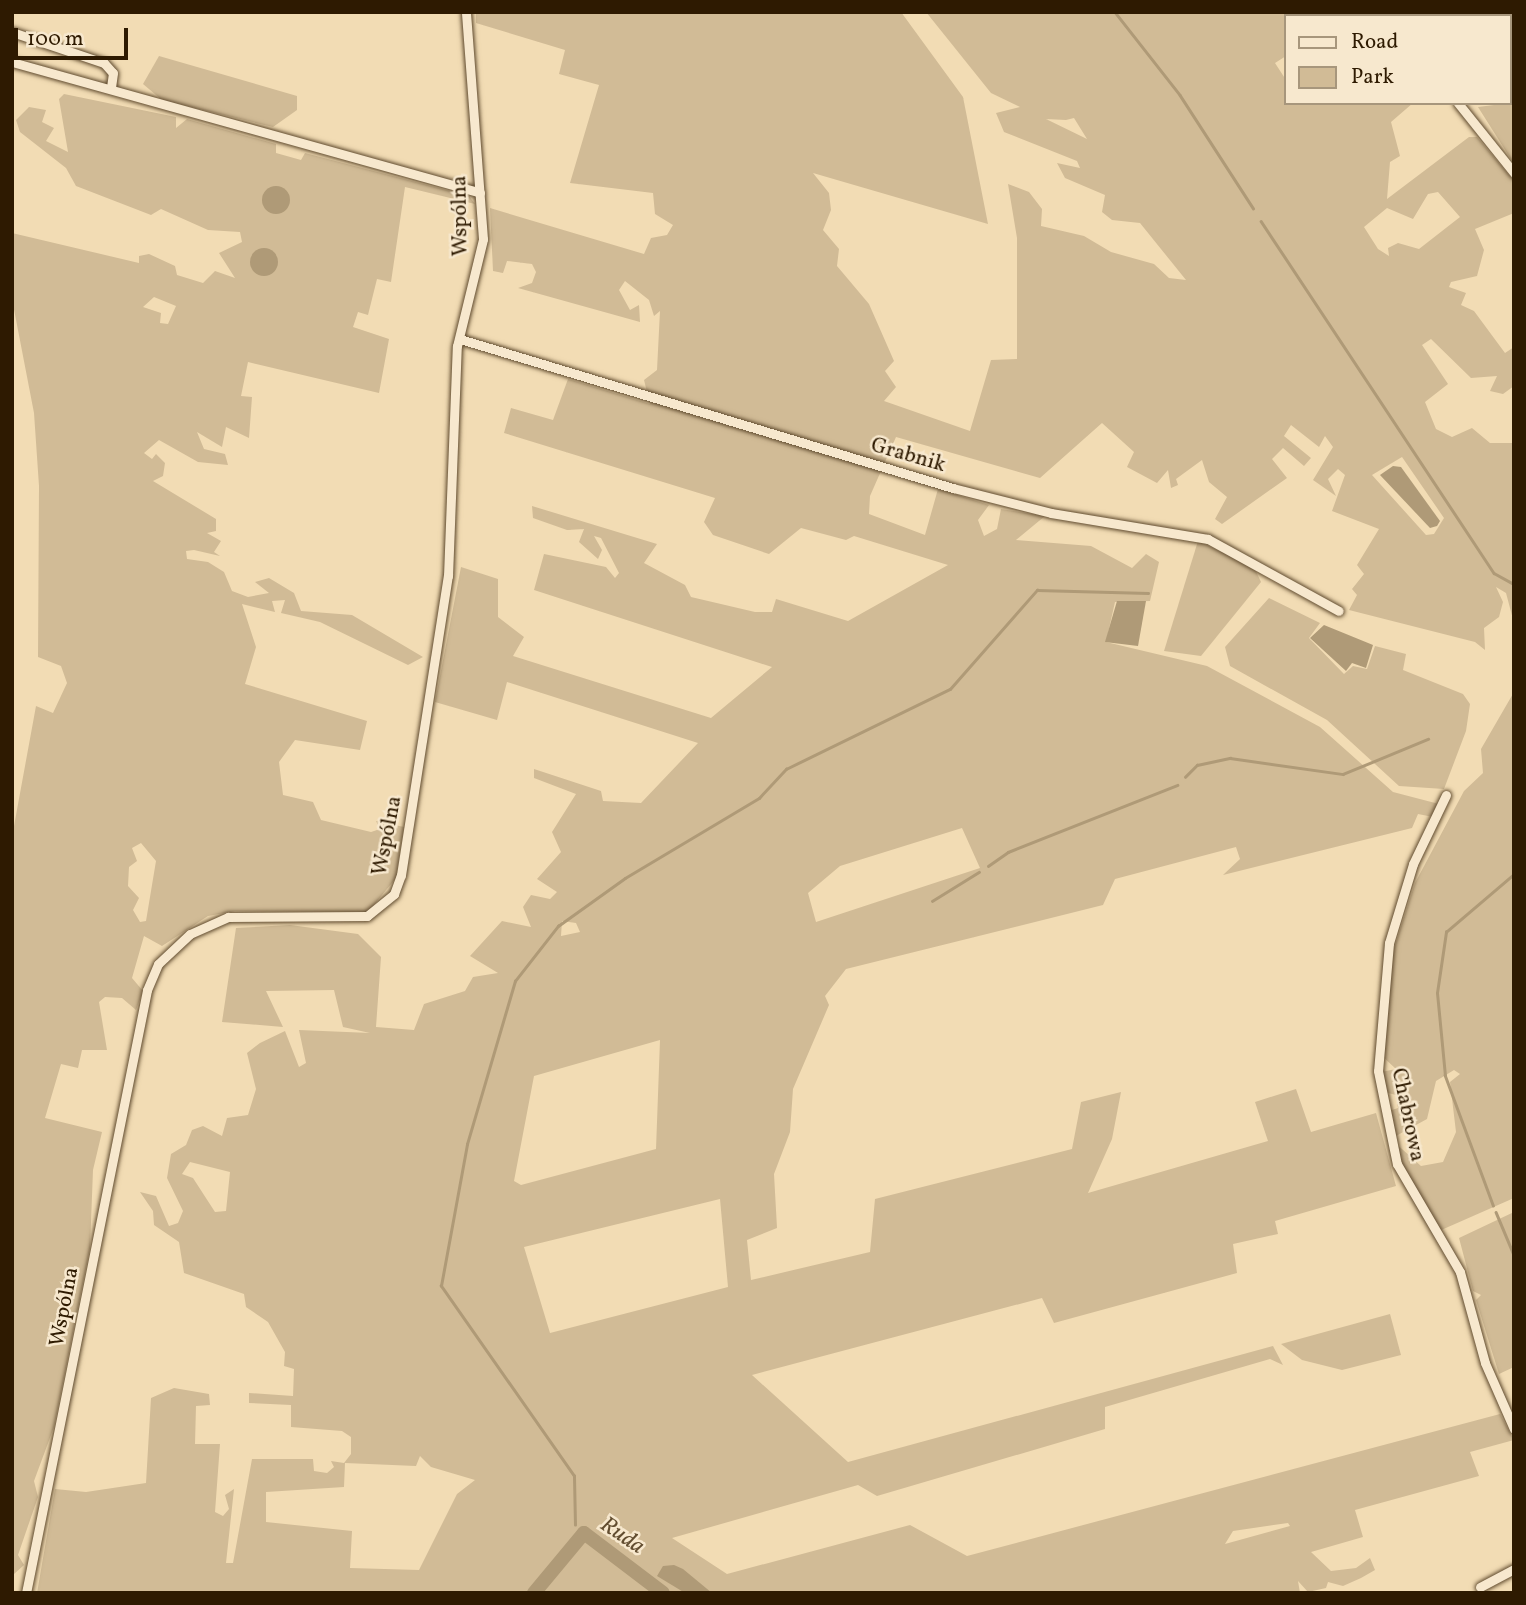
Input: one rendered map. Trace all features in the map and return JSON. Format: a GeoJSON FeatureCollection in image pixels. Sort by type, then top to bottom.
{"type":"FeatureCollection","features":[{"type":"Feature","properties":{"kind":"street","name":"Wspólna"},"geometry":{"type":"LineString","coordinates":[[26,1593],[147,990],[158,964],[190,934],[228,918],[367,916],[394,894],[401,875],[448,576],[460,339],[481,259],[480,193],[466,12]]}},
{"type":"Feature","properties":{"kind":"street"},"geometry":{"type":"LineString","coordinates":[[12,32],[104,63],[113,73],[111,88]]}},
{"type":"Feature","properties":{"kind":"street"},"geometry":{"type":"LineString","coordinates":[[12,62],[480,193]]}},
{"type":"Feature","properties":{"kind":"street"},"geometry":{"type":"LineString","coordinates":[[1460,105],[1514,173]]}},
{"type":"Feature","properties":{"kind":"street","name":"Grabnik"},"geometry":{"type":"LineString","coordinates":[[460,339],[953,488],[1051,513],[1208,539],[1339,611]]}},
{"type":"Feature","properties":{"kind":"street","name":"Chabrowa"},"geometry":{"type":"LineString","coordinates":[[1447,795],[1413,864],[1389,943],[1378,1071],[1397,1164],[1461,1272],[1485,1363],[1514,1429]]}},
{"type":"Feature","properties":{"kind":"street"},"geometry":{"type":"LineString","coordinates":[[1480,1587],[1514,1569]]}},
{"type":"Feature","properties":{"kind":"green space"},"geometry":{"type":"Polygon","coordinates":[[[476,12],[901,12],[963,97],[988,224],[813,173],[829,193],[831,210],[823,230],[839,249],[837,266],[869,304],[894,361],[885,371],[896,387],[884,401],[970,431],[991,360],[1017,359],[1017,238],[1008,184],[1029,192],[1042,209],[1041,226],[1084,236],[1111,252],[1154,264],[1169,278],[1186,280],[1140,223],[1112,220],[1102,212],[1105,195],[1065,178],[1057,163],[1080,168],[1077,161],[1004,132],[996,113],[1020,107],[991,93],[926,12],[1379,12],[1284,14],[1284,57],[1275,63],[1284,77],[1284,105],[1411,105],[1391,122],[1400,156],[1390,162],[1387,199],[1469,137],[1477,137],[1514,181],[1514,213],[1475,229],[1484,250],[1477,276],[1451,282],[1449,287],[1466,293],[1461,305],[1474,311],[1505,353],[1514,347],[1514,386],[1503,394],[1490,391],[1497,376],[1471,378],[1431,339],[1422,345],[1448,384],[1425,402],[1436,429],[1452,437],[1472,428],[1490,443],[1514,443],[1514,623],[1506,593],[1496,587],[1503,602],[1499,617],[1484,628],[1485,650],[1475,642],[1349,610],[1357,595],[1352,589],[1364,574],[1357,565],[1379,529],[1332,511],[1345,475],[1338,469],[1328,479],[1336,496],[1313,480],[1333,447],[1325,436],[1319,447],[1291,425],[1284,436],[1311,458],[1304,466],[1283,448],[1272,459],[1287,478],[1222,524],[1215,519],[1227,497],[1209,482],[1202,460],[1176,479],[1178,485],[1171,488],[1168,470],[1157,483],[1127,467],[1134,452],[1102,423],[1040,478],[896,437],[870,496],[869,514],[925,535],[938,489],[989,505],[978,520],[984,536],[997,529],[1001,509],[1045,516],[1016,540],[1091,546],[1132,568],[1146,554],[1159,562],[1150,601],[1115,602],[1106,642],[1207,666],[1320,727],[1393,792],[1439,804],[1433,817],[1418,814],[1412,828],[1223,875],[1240,859],[1236,847],[1115,879],[1103,905],[846,969],[825,996],[829,1005],[793,1089],[790,1132],[774,1174],[777,1228],[747,1240],[751,1280],[870,1252],[875,1199],[1072,1149],[1081,1102],[1121,1092],[1112,1139],[1088,1193],[1268,1141],[1255,1102],[1296,1089],[1311,1132],[1376,1113],[1396,1186],[1275,1221],[1278,1234],[1233,1244],[1237,1273],[1054,1323],[1042,1298],[752,1375],[848,1462],[1273,1346],[1283,1365],[1270,1359],[1105,1407],[1105,1429],[877,1496],[858,1485],[672,1538],[727,1574],[910,1525],[967,1556],[1500,1414],[1514,1440],[1470,1452],[1479,1476],[1355,1510],[1363,1537],[1311,1552],[1331,1571],[1356,1568],[1370,1558],[1375,1570],[1361,1578],[1343,1586],[1328,1582],[1326,1588],[1308,1592],[1298,1581],[1300,1593],[37,1593],[55,1489],[86,1492],[146,1483],[151,1398],[174,1388],[209,1394],[210,1405],[196,1406],[195,1444],[220,1444],[215,1512],[223,1516],[229,1509],[225,1495],[234,1489],[226,1563],[233,1563],[252,1459],[313,1459],[314,1471],[327,1473],[334,1467],[331,1461],[344,1463],[351,1454],[351,1437],[342,1431],[291,1427],[291,1405],[249,1403],[249,1393],[293,1396],[294,1369],[284,1366],[285,1352],[268,1322],[246,1307],[244,1294],[184,1273],[179,1242],[154,1225],[153,1211],[140,1192],[156,1196],[169,1226],[178,1223],[183,1211],[167,1178],[171,1154],[186,1145],[192,1130],[203,1126],[222,1136],[227,1118],[248,1115],[256,1089],[247,1053],[260,1043],[285,1031],[299,1067],[306,1063],[299,1030],[370,1033],[343,1027],[334,990],[266,991],[283,1027],[222,1022],[236,928],[290,925],[358,934],[381,957],[376,1027],[414,1030],[424,1004],[465,991],[473,977],[498,973],[470,956],[502,921],[531,927],[523,907],[531,895],[550,899],[557,892],[537,879],[561,852],[552,832],[576,794],[534,778],[534,769],[601,791],[603,801],[641,803],[698,743],[507,682],[497,720],[435,702],[461,567],[498,579],[498,617],[524,637],[513,656],[711,718],[772,667],[534,590],[544,554],[606,567],[615,578],[619,573],[601,538],[594,536],[602,550],[598,559],[579,542],[584,529],[567,530],[533,518],[532,506],[657,544],[644,563],[685,585],[691,597],[755,612],[772,612],[776,599],[848,621],[948,565],[854,536],[846,540],[801,528],[769,554],[713,535],[704,522],[715,498],[504,433],[511,408],[553,420],[568,379],[650,404],[644,380],[657,370],[660,311],[654,316],[649,300],[625,281],[619,290],[630,310],[639,305],[640,322],[518,288],[532,283],[536,272],[532,264],[507,261],[503,273],[493,271],[490,208],[644,254],[651,238],[667,235],[673,225],[655,214],[653,193],[570,183],[599,85],[559,74],[565,50],[476,23],[476,12]],[[1074,118],[1046,119],[1087,139],[1074,118]],[[1438,192],[1428,194],[1413,219],[1387,208],[1364,227],[1378,249],[1389,256],[1388,248],[1398,243],[1419,249],[1460,217],[1438,192]],[[1402,457],[1372,475],[1426,535],[1434,534],[1444,518],[1402,457]],[[962,828],[840,866],[808,893],[816,922],[980,868],[962,828]],[[562,921],[561,936],[580,932],[576,923],[562,921]],[[660,1040],[534,1076],[514,1181],[521,1185],[656,1149],[660,1040]],[[190,1162],[182,1174],[193,1178],[215,1212],[226,1211],[230,1172],[190,1162]],[[720,1199],[524,1247],[550,1333],[728,1287],[720,1199]],[[420,1456],[416,1466],[345,1463],[344,1487],[266,1492],[266,1522],[352,1531],[350,1568],[419,1570],[457,1494],[475,1480],[431,1467],[420,1456]],[[1288,1523],[1233,1531],[1225,1544],[1290,1526],[1288,1523]]]}},
{"type":"Feature","properties":{"kind":"green space"},"geometry":{"type":"Polygon","coordinates":[[[1489,12],[1514,12],[1514,164],[1478,107],[1512,105],[1512,14],[1489,12]]]}},
{"type":"Feature","properties":{"kind":"green space"},"geometry":{"type":"Polygon","coordinates":[[[159,56],[297,96],[297,110],[273,127],[162,100],[143,84],[159,56]]]}},
{"type":"Feature","properties":{"kind":"green space"},"geometry":{"type":"Polygon","coordinates":[[[64,94],[176,117],[176,128],[187,119],[276,144],[276,153],[301,160],[305,153],[469,196],[475,204],[405,187],[391,282],[377,279],[368,315],[358,312],[353,327],[389,339],[379,393],[248,362],[241,396],[252,397],[249,438],[226,427],[222,447],[197,432],[204,449],[225,454],[228,465],[198,462],[159,440],[144,453],[152,459],[156,454],[165,463],[163,476],[153,481],[216,519],[216,531],[207,533],[221,541],[214,552],[220,556],[194,550],[186,551],[187,559],[208,562],[224,572],[232,591],[248,597],[269,593],[255,582],[269,578],[294,593],[301,611],[352,615],[423,657],[408,665],[320,622],[281,613],[285,600],[272,601],[275,612],[242,604],[256,647],[245,684],[367,721],[360,750],[295,740],[279,762],[283,795],[313,802],[321,820],[371,832],[380,829],[376,821],[404,827],[396,878],[368,912],[235,911],[208,916],[162,946],[144,936],[132,978],[143,991],[136,1010],[122,998],[105,997],[99,1002],[107,1050],[82,1050],[78,1068],[61,1064],[45,1118],[102,1132],[93,1170],[90,1248],[54,1427],[34,1481],[38,1497],[18,1555],[24,1565],[14,1574],[12,1593],[12,837],[36,706],[53,713],[67,683],[61,666],[38,657],[39,486],[34,413],[12,299],[12,233],[139,263],[139,256],[149,254],[175,266],[177,275],[203,283],[215,271],[235,278],[219,253],[242,242],[240,232],[208,230],[161,209],[151,215],[76,186],[66,168],[20,132],[16,120],[29,107],[46,110],[42,122],[54,128],[46,141],[68,152],[59,99],[64,94]],[[154,297],[143,307],[161,313],[160,323],[168,324],[176,306],[154,297]],[[141,843],[132,848],[137,861],[129,867],[128,886],[139,898],[133,910],[140,922],[146,921],[156,861],[141,843]]]}},
{"type":"Feature","properties":{"kind":"green space"},"geometry":{"type":"Polygon","coordinates":[[[1198,541],[1254,567],[1261,582],[1201,656],[1164,651],[1198,541]]]}},
{"type":"Feature","properties":{"kind":"green space"},"geometry":{"type":"Polygon","coordinates":[[[1269,598],[1320,623],[1309,638],[1344,674],[1353,666],[1367,669],[1375,646],[1406,654],[1403,670],[1463,694],[1470,704],[1466,731],[1444,789],[1399,786],[1327,720],[1230,666],[1225,647],[1269,598]]]}},
{"type":"Feature","properties":{"kind":"green space"},"geometry":{"type":"Polygon","coordinates":[[[1514,692],[1514,1198],[1439,1231],[1406,1177],[1393,1141],[1421,1166],[1443,1162],[1456,1132],[1450,1082],[1460,1074],[1454,1070],[1436,1081],[1427,1119],[1394,1137],[1386,1112],[1398,1108],[1396,1095],[1384,1092],[1381,1072],[1396,1069],[1382,1056],[1391,958],[1415,883],[1464,791],[1483,773],[1481,749],[1514,692]]]}},
{"type":"Feature","properties":{"kind":"green space"},"geometry":{"type":"Polygon","coordinates":[[[1514,1212],[1514,1367],[1499,1374],[1476,1300],[1481,1295],[1473,1291],[1459,1238],[1514,1212]]]}},
{"type":"Feature","properties":{"kind":"green space"},"geometry":{"type":"Polygon","coordinates":[[[1390,1314],[1401,1355],[1342,1370],[1302,1360],[1281,1344],[1390,1314]]]}},
{"type":"Feature","properties":{"kind":"shaded area"},"geometry":{"type":"Polygon","coordinates":[[[276,186],[286,190],[290,200],[286,210],[276,214],[266,210],[262,200],[266,190],[276,186]]]}},
{"type":"Feature","properties":{"kind":"shaded area"},"geometry":{"type":"Polygon","coordinates":[[[264,248],[274,252],[278,262],[274,272],[264,276],[254,272],[250,262],[254,252],[264,248]]]}},
{"type":"Feature","properties":{"kind":"shaded area"},"geometry":{"type":"Polygon","coordinates":[[[1393,466],[1401,467],[1440,521],[1437,526],[1430,528],[1380,475],[1393,466]]]}},
{"type":"Feature","properties":{"kind":"shaded area"},"geometry":{"type":"Polygon","coordinates":[[[1117,601],[1146,601],[1138,646],[1105,642],[1117,601]]]}},
{"type":"Feature","properties":{"kind":"shaded area"},"geometry":{"type":"Polygon","coordinates":[[[1324,625],[1373,645],[1366,668],[1352,663],[1346,671],[1310,638],[1324,625]]]}},
{"type":"Feature","properties":{"kind":"shaded area"},"geometry":{"type":"Polygon","coordinates":[[[674,1565],[683,1569],[712,1593],[685,1593],[657,1576],[663,1566],[674,1565]]]}},
{"type":"Feature","properties":{"kind":"waterway"},"geometry":{"type":"LineString","coordinates":[[1115,12],[1180,95],[1253,208]]}},
{"type":"Feature","properties":{"kind":"waterway"},"geometry":{"type":"LineString","coordinates":[[1261,221],[1494,573],[1514,584]]}},
{"type":"Feature","properties":{"kind":"waterway"},"geometry":{"type":"LineString","coordinates":[[575,1525],[574,1476],[441,1286],[467,1144],[515,981],[558,926],[625,878],[759,798],[786,769],[950,689],[1037,590],[1148,593]]}},
{"type":"Feature","properties":{"kind":"waterway"},"geometry":{"type":"LineString","coordinates":[[1185,777],[1197,765],[1230,758],[1343,774],[1428,739]]}},
{"type":"Feature","properties":{"kind":"waterway"},"geometry":{"type":"LineString","coordinates":[[988,866],[1008,852],[1177,785]]}},
{"type":"Feature","properties":{"kind":"waterway"},"geometry":{"type":"LineString","coordinates":[[932,901],[979,872]]}},
{"type":"Feature","properties":{"kind":"waterway"},"geometry":{"type":"LineString","coordinates":[[1493,1206],[1445,1076],[1437,993],[1446,932],[1514,874]]}},
{"type":"Feature","properties":{"kind":"waterway"},"geometry":{"type":"LineString","coordinates":[[1496,1212],[1514,1255]]}},
{"type":"Feature","properties":{"kind":"waterway","name":"Ruda"},"geometry":{"type":"LineString","coordinates":[[534,1593],[584,1533],[663,1593]]}}]}
